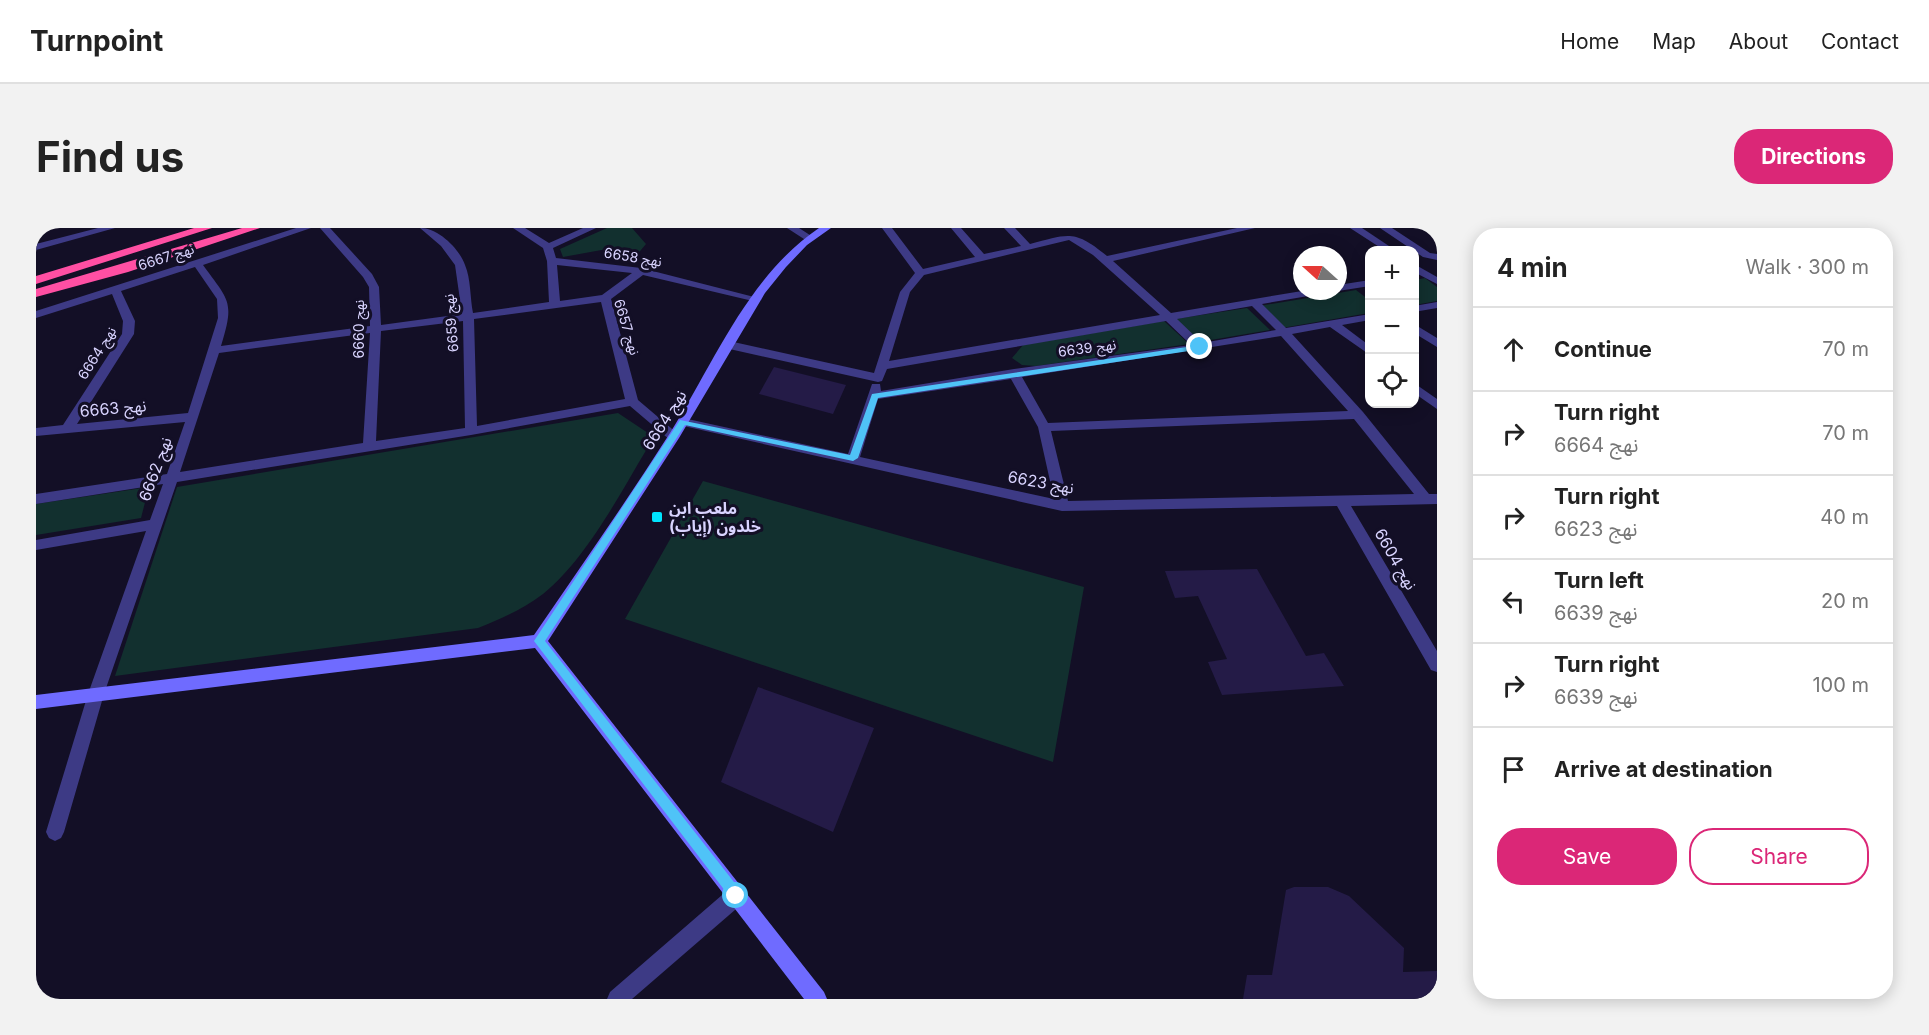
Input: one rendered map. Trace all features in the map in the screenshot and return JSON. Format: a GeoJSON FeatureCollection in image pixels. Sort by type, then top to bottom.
{"type":"FeatureCollection","features":[{"type":"Feature","properties":{"kind":"highway"},"geometry":{"type":"LineString","coordinates":[[36,280],[206,228]]}},
{"type":"Feature","properties":{"kind":"highway"},"geometry":{"type":"LineString","coordinates":[[36,304],[124,270],[254,228]]}},
{"type":"Feature","properties":{"kind":"highway"},"geometry":{"type":"LineString","coordinates":[[36,272],[120,255]]}},
{"type":"Feature","properties":{"kind":"highway"},"geometry":{"type":"LineString","coordinates":[[36,293],[124,270]]}},
{"type":"Feature","properties":{"kind":"street"},"geometry":{"type":"LineString","coordinates":[[36,247],[110,228]]}},
{"type":"Feature","properties":{"kind":"street","name":"نهج 6667"},"geometry":{"type":"LineString","coordinates":[[36,315],[306,228]]}},
{"type":"Feature","properties":{"kind":"street","name":"نهج 6660"},"geometry":{"type":"LineString","coordinates":[[325,228],[368,276],[374,287],[376,327],[369,447]]}},
{"type":"Feature","properties":{"kind":"street","name":"نهج 6659"},"geometry":{"type":"LineString","coordinates":[[425,228],[445,244],[460,265],[468,317],[471,431]]}},
{"type":"Feature","properties":{"kind":"street"},"geometry":{"type":"LineString","coordinates":[[518,228],[548,247],[552,261],[555,305]]}},
{"type":"Feature","properties":{"kind":"street"},"geometry":{"type":"LineString","coordinates":[[548,247],[591,228]]}},
{"type":"Feature","properties":{"kind":"street"},"geometry":{"type":"LineString","coordinates":[[792,228],[808,237]]}},
{"type":"Feature","properties":{"kind":"street","name":"نهج 6664"},"geometry":{"type":"LineString","coordinates":[[539,641],[674,437],[757,299],[785,259],[808,237],[826,228]]}},
{"type":"Feature","properties":{"kind":"street"},"geometry":{"type":"LineString","coordinates":[[887,228],[920,273]]}},
{"type":"Feature","properties":{"kind":"street"},"geometry":{"type":"LineString","coordinates":[[956,228],[982,258]]}},
{"type":"Feature","properties":{"kind":"street"},"geometry":{"type":"LineString","coordinates":[[1009,228],[1028,247]]}},
{"type":"Feature","properties":{"kind":"street"},"geometry":{"type":"LineString","coordinates":[[1104,260],[1250,228]]}},
{"type":"Feature","properties":{"kind":"street"},"geometry":{"type":"LineString","coordinates":[[1355,228],[1384,246]]}},
{"type":"Feature","properties":{"kind":"street"},"geometry":{"type":"LineString","coordinates":[[1385,228],[1427,255],[1437,257]]}},
{"type":"Feature","properties":{"kind":"street"},"geometry":{"type":"LineString","coordinates":[[853,458],[905,292],[920,273],[1075,238],[1104,260],[1200,347]]}},
{"type":"Feature","properties":{"kind":"street","name":"نهج 6658"},"geometry":{"type":"LineString","coordinates":[[552,261],[641,271],[757,299]]}},
{"type":"Feature","properties":{"kind":"street","name":"نهج 6662"},"geometry":{"type":"LineString","coordinates":[[55,832],[96,694],[153,525],[216,350],[225,309],[222,299],[195,262]]}},
{"type":"Feature","properties":{"kind":"street"},"geometry":{"type":"LineString","coordinates":[[605,298],[641,271]]}},
{"type":"Feature","properties":{"kind":"street"},"geometry":{"type":"LineString","coordinates":[[1420,275],[1437,281]]}},
{"type":"Feature","properties":{"kind":"street"},"geometry":{"type":"LineString","coordinates":[[1347,287],[1365,284]]}},
{"type":"Feature","properties":{"kind":"street"},"geometry":{"type":"LineString","coordinates":[[1357,285],[1365,291]]}},
{"type":"Feature","properties":{"kind":"street","name":"نهج 6664"},"geometry":{"type":"LineString","coordinates":[[67,429],[128,334],[129,321],[115,290]]}},
{"type":"Feature","properties":{"kind":"street"},"geometry":{"type":"LineString","coordinates":[[729,345],[880,372],[1293,296]]}},
{"type":"Feature","properties":{"kind":"street","name":"نهج 6657"},"geometry":{"type":"LineString","coordinates":[[216,350],[605,298],[632,402]]}},
{"type":"Feature","properties":{"kind":"street"},"geometry":{"type":"LineString","coordinates":[[1254,302],[1286,332],[1431,499]]}},
{"type":"Feature","properties":{"kind":"street"},"geometry":{"type":"LineString","coordinates":[[1419,308],[1437,305]]}},
{"type":"Feature","properties":{"kind":"street","name":"نهج 6639"},"geometry":{"type":"LineString","coordinates":[[874,396],[1200,347],[1365,318]]}},
{"type":"Feature","properties":{"kind":"street"},"geometry":{"type":"LineString","coordinates":[[1334,324],[1365,348]]}},
{"type":"Feature","properties":{"kind":"street"},"geometry":{"type":"LineString","coordinates":[[1419,330],[1437,343]]}},
{"type":"Feature","properties":{"kind":"street"},"geometry":{"type":"LineString","coordinates":[[1014,374],[1044,426],[1062,506]]}},
{"type":"Feature","properties":{"kind":"street"},"geometry":{"type":"LineString","coordinates":[[1419,391],[1437,405]]}},
{"type":"Feature","properties":{"kind":"street"},"geometry":{"type":"LineString","coordinates":[[36,499],[471,431],[632,402],[674,437]]}},
{"type":"Feature","properties":{"kind":"street"},"geometry":{"type":"LineString","coordinates":[[1044,426],[1359,415]]}},
{"type":"Feature","properties":{"kind":"street","name":"نهج 6663"},"geometry":{"type":"LineString","coordinates":[[36,432],[193,417]]}},
{"type":"Feature","properties":{"kind":"street","name":"نهج 6623"},"geometry":{"type":"LineString","coordinates":[[683,422],[1062,506],[1431,499]]}},
{"type":"Feature","properties":{"kind":"street","name":"نهج 6604"},"geometry":{"type":"LineString","coordinates":[[1342,502],[1437,665]]}},
{"type":"Feature","properties":{"kind":"street"},"geometry":{"type":"LineString","coordinates":[[36,545],[153,525]]}},
{"type":"Feature","properties":{"kind":"street"},"geometry":{"type":"LineString","coordinates":[[36,702],[539,641],[817,999]]}},
{"type":"Feature","properties":{"kind":"street"},"geometry":{"type":"LineString","coordinates":[[617,999],[736,896]]}},
{"type":"Feature","properties":{"kind":"green space"},"geometry":{"type":"Polygon","coordinates":[[[607,228],[632,228],[646,244],[630,263],[611,259],[607,249],[563,257],[560,249],[607,228]]]}},
{"type":"Feature","properties":{"kind":"green space"},"geometry":{"type":"Polygon","coordinates":[[[1425,278],[1437,287],[1437,301],[1419,304],[1419,279],[1425,278]]]}},
{"type":"Feature","properties":{"kind":"green space"},"geometry":{"type":"Polygon","coordinates":[[[1356,290],[1365,297],[1365,314],[1282,328],[1259,306],[1295,300],[1347,300],[1347,291],[1356,290]]]}},
{"type":"Feature","properties":{"kind":"green space"},"geometry":{"type":"Polygon","coordinates":[[[1247,308],[1270,330],[1199,342],[1175,319],[1247,308]]]}},
{"type":"Feature","properties":{"kind":"green space"},"geometry":{"type":"Polygon","coordinates":[[[1164,321],[1189,344],[1036,366],[1022,365],[1012,358],[1023,345],[1164,321]]]}},
{"type":"Feature","properties":{"kind":"green space"},"geometry":{"type":"Polygon","coordinates":[[[618,413],[654,437],[604,520],[575,561],[543,594],[512,613],[478,628],[115,676],[177,487],[618,413]]]}},
{"type":"Feature","properties":{"kind":"green space"},"geometry":{"type":"Polygon","coordinates":[[[703,481],[1084,587],[1053,762],[625,619],[703,481]]]}},
{"type":"Feature","properties":{"kind":"green space"},"geometry":{"type":"Polygon","coordinates":[[[149,487],[141,518],[36,535],[36,504],[149,487]]]}},
{"type":"Feature","properties":{"kind":"building"},"geometry":{"type":"Polygon","coordinates":[[[774,367],[846,385],[833,414],[759,394],[774,367]]]}},
{"type":"Feature","properties":{"kind":"building"},"geometry":{"type":"Polygon","coordinates":[[[1257,569],[1306,656],[1324,653],[1344,686],[1222,695],[1208,662],[1227,659],[1198,596],[1175,598],[1165,571],[1257,569]]]}},
{"type":"Feature","properties":{"kind":"building"},"geometry":{"type":"Polygon","coordinates":[[[758,687],[874,728],[833,832],[721,782],[758,687]]]}},
{"type":"Feature","properties":{"kind":"building"},"geometry":{"type":"Polygon","coordinates":[[[1294,887],[1328,887],[1349,896],[1404,948],[1403,972],[1437,971],[1437,999],[1243,999],[1247,975],[1272,975],[1286,890],[1294,887]]]}},
{"type":"Feature","properties":{"kind":"place","name":"ملعب ابن خلدون (إياب)"},"geometry":{"type":"Point","coordinates":[657,517]}},
{"type":"Feature","properties":{"kind":"route"},"geometry":{"type":"LineString","coordinates":[[736,896],[539,641],[683,422],[853,458],[874,396],[1200,347]]}}]}
